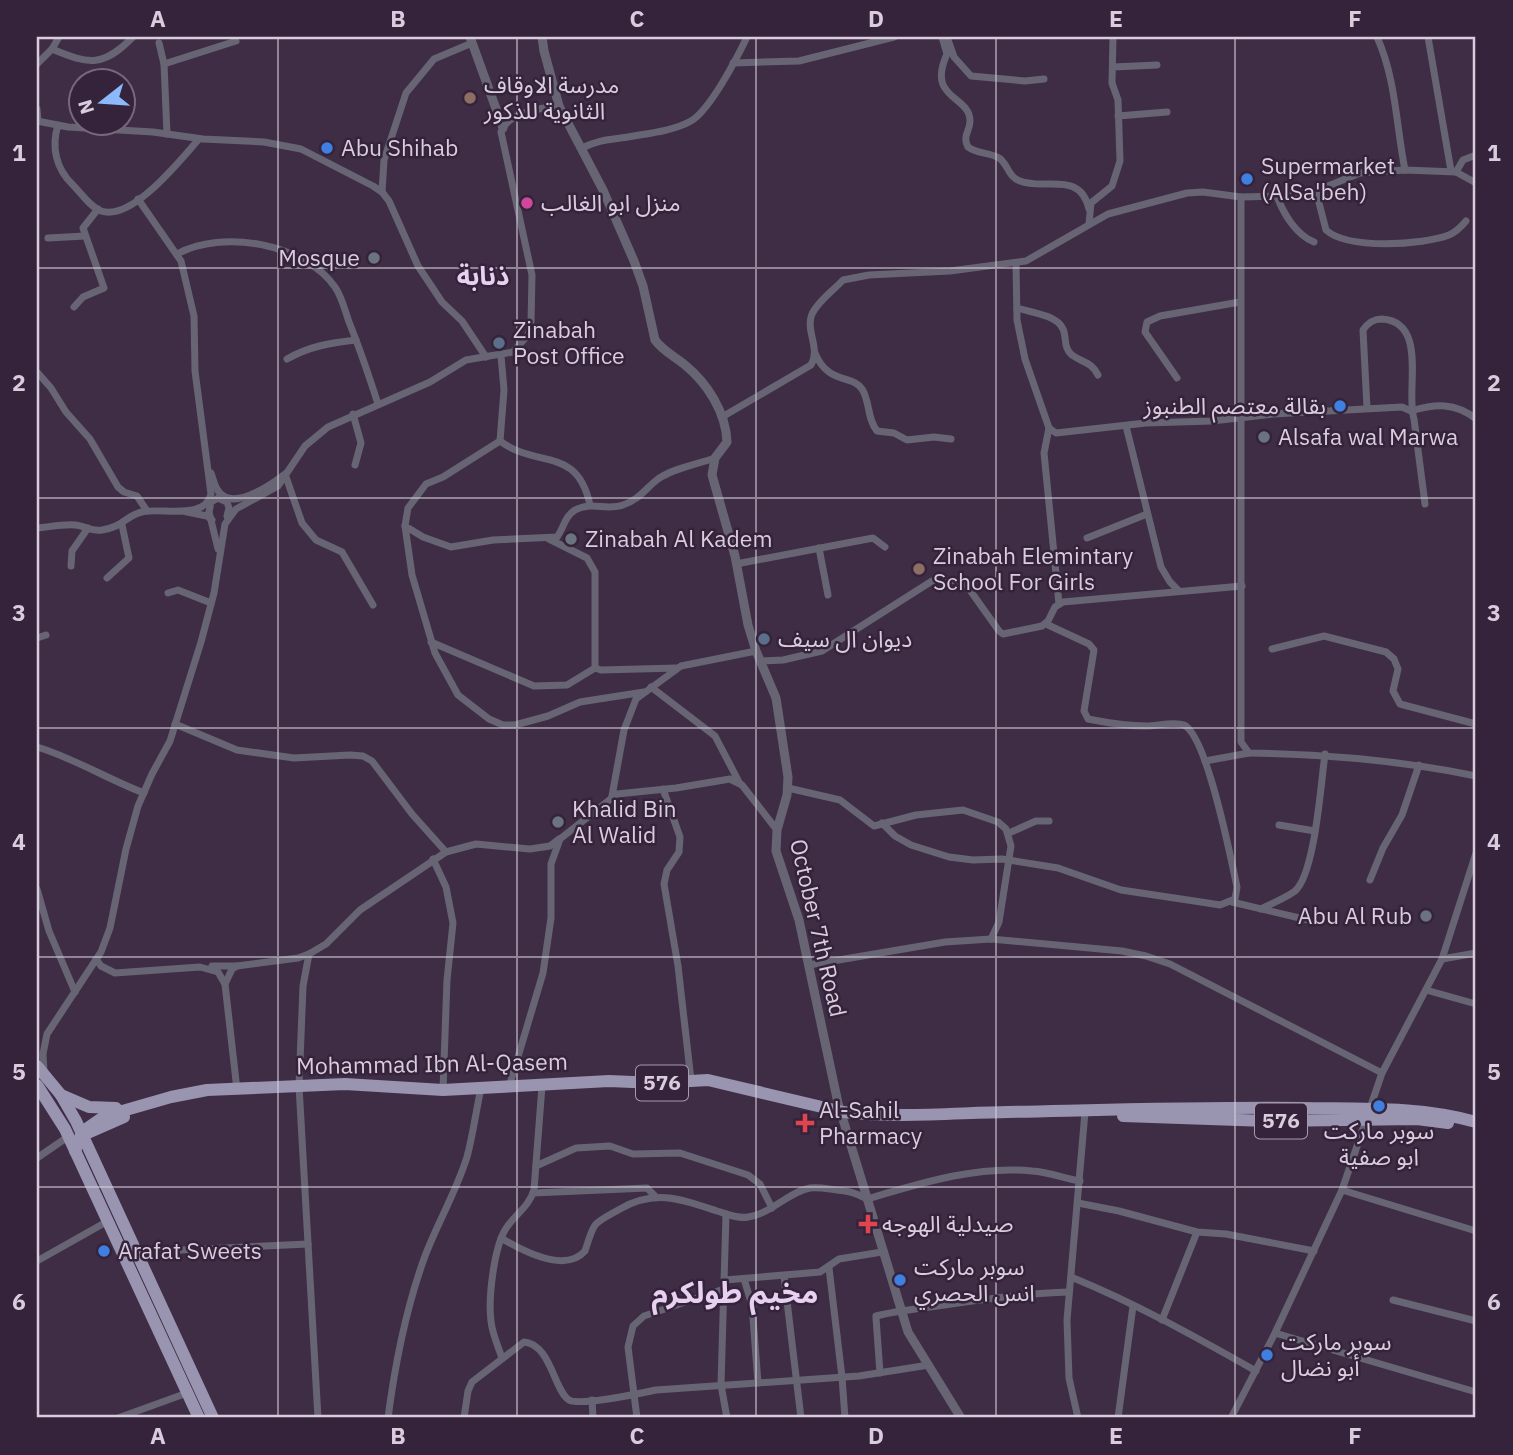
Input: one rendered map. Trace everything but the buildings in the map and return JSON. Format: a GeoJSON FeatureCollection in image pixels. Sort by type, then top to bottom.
{"type":"FeatureCollection","features":[{"type":"Feature","properties":{"kind":"main road"},"geometry":{"type":"LineString","coordinates":[[39,1075],[61,1096],[89,1107],[127,1108]]}},
{"type":"Feature","properties":{"kind":"main road"},"geometry":{"type":"LineString","coordinates":[[39,1075],[61,1123],[78,1135]]}},
{"type":"Feature","properties":{"kind":"main road","name":"Mohammad Ibn Al-Qasem"},"geometry":{"type":"LineString","coordinates":[[237,1090],[345,1084],[443,1090],[609,1081],[656,1083],[708,1080],[840,1111],[937,1116],[1084,1112],[1144,1118],[1368,1114],[1423,1110],[1476,1122]]}},
{"type":"Feature","properties":{"kind":"main road"},"geometry":{"type":"LineString","coordinates":[[199,1418],[75,1151],[78,1135],[105,1116],[127,1108],[207,1090],[237,1090]]}},
{"type":"Feature","properties":{"kind":"main road"},"geometry":{"type":"LineString","coordinates":[[78,1135],[134,1114],[237,1090]]}},
{"type":"Feature","properties":{"kind":"main road"},"geometry":{"type":"LineString","coordinates":[[61,1096],[78,1135],[97,1164],[213,1418]]}},
{"type":"Feature","properties":{"kind":"main road","name":"Mohammad Ibn Al-Qasem"},"geometry":{"type":"LineString","coordinates":[[1368,1114],[1433,1120],[1476,1130]]}},
{"type":"Feature","properties":{"kind":"main road"},"geometry":{"type":"LineString","coordinates":[[97,1164],[95,1144],[99,1129]]}},
{"type":"Feature","properties":{"kind":"street"},"geometry":{"type":"LineString","coordinates":[[37,64],[52,49],[59,37]]}},
{"type":"Feature","properties":{"kind":"street"},"geometry":{"type":"LineString","coordinates":[[52,49],[83,61],[102,59],[119,50],[133,37]]}},
{"type":"Feature","properties":{"kind":"street","name":"October 7th Road"},"geometry":{"type":"LineString","coordinates":[[542,37],[559,106],[582,148],[634,261],[643,286],[655,340],[660,347],[699,377],[722,417],[727,442],[715,458],[712,475],[736,564],[748,625],[776,698],[788,777],[788,788],[777,830],[776,851],[799,920],[840,1111],[908,1332],[961,1418]]}},
{"type":"Feature","properties":{"kind":"street"},"geometry":{"type":"LineString","coordinates":[[582,148],[601,139],[632,136],[681,125],[694,119],[709,104],[747,37]]}},
{"type":"Feature","properties":{"kind":"street"},"geometry":{"type":"LineString","coordinates":[[733,63],[799,61],[894,37]]}},
{"type":"Feature","properties":{"kind":"street"},"geometry":{"type":"LineString","coordinates":[[942,37],[947,54],[941,66],[941,77],[945,91],[967,110],[970,121],[965,139],[968,147],[1002,160],[1010,174],[1024,183],[1063,184],[1074,187],[1085,198],[1089,209],[1089,224]]}},
{"type":"Feature","properties":{"kind":"street"},"geometry":{"type":"LineString","coordinates":[[947,37],[954,57],[971,76],[1025,81],[1044,79]]}},
{"type":"Feature","properties":{"kind":"street"},"geometry":{"type":"LineString","coordinates":[[1089,209],[1092,202],[1108,190],[1117,175],[1121,151],[1118,100],[1112,83],[1113,37]]}},
{"type":"Feature","properties":{"kind":"street"},"geometry":{"type":"LineString","coordinates":[[1377,37],[1393,83],[1405,170]]}},
{"type":"Feature","properties":{"kind":"street"},"geometry":{"type":"LineString","coordinates":[[1428,37],[1453,171]]}},
{"type":"Feature","properties":{"kind":"street"},"geometry":{"type":"LineString","coordinates":[[225,524],[236,509],[278,486],[315,435],[353,414],[430,382],[466,360],[501,356],[513,352],[528,335],[532,296],[529,252],[503,142],[503,128],[471,40],[434,59],[407,93],[384,159],[382,192],[418,266],[442,302],[462,321],[486,357]]}},
{"type":"Feature","properties":{"kind":"street"},"geometry":{"type":"LineString","coordinates":[[164,64],[236,41]]}},
{"type":"Feature","properties":{"kind":"street"},"geometry":{"type":"LineString","coordinates":[[159,43],[164,64],[167,134]]}},
{"type":"Feature","properties":{"kind":"street"},"geometry":{"type":"LineString","coordinates":[[1113,67],[1157,65]]}},
{"type":"Feature","properties":{"kind":"street"},"geometry":{"type":"LineString","coordinates":[[503,128],[511,119],[543,108],[559,106]]}},
{"type":"Feature","properties":{"kind":"street"},"geometry":{"type":"LineString","coordinates":[[37,109],[37,121],[58,125],[199,139],[264,142],[301,149],[382,192]]}},
{"type":"Feature","properties":{"kind":"street"},"geometry":{"type":"LineString","coordinates":[[1118,116],[1167,112]]}},
{"type":"Feature","properties":{"kind":"street"},"geometry":{"type":"LineString","coordinates":[[58,125],[55,144],[61,173],[98,209],[109,212],[153,190],[199,139]]}},
{"type":"Feature","properties":{"kind":"street"},"geometry":{"type":"LineString","coordinates":[[1453,171],[1462,160],[1476,155]]}},
{"type":"Feature","properties":{"kind":"street"},"geometry":{"type":"LineString","coordinates":[[951,439],[905,439],[894,433],[877,431],[861,388],[830,373],[821,364],[815,352],[810,327],[811,317],[817,307],[843,281],[869,275],[950,271],[1016,263],[1041,254],[1108,214],[1188,193],[1203,192],[1241,197],[1277,196],[1316,191],[1360,173],[1405,170],[1453,171],[1476,183]]}},
{"type":"Feature","properties":{"kind":"street"},"geometry":{"type":"LineString","coordinates":[[1316,191],[1326,230],[1354,242],[1387,243],[1440,237],[1454,232],[1466,222]]}},
{"type":"Feature","properties":{"kind":"street"},"geometry":{"type":"LineString","coordinates":[[1277,196],[1284,214],[1307,240],[1314,242]]}},
{"type":"Feature","properties":{"kind":"street"},"geometry":{"type":"LineString","coordinates":[[1241,197],[1240,738],[1249,753]]}},
{"type":"Feature","properties":{"kind":"street"},"geometry":{"type":"LineString","coordinates":[[138,199],[181,261],[194,316],[195,371],[211,494],[209,501],[201,507],[180,511]]}},
{"type":"Feature","properties":{"kind":"street"},"geometry":{"type":"LineString","coordinates":[[74,307],[83,298],[104,288],[83,228],[98,209]]}},
{"type":"Feature","properties":{"kind":"street"},"geometry":{"type":"LineString","coordinates":[[48,239],[85,236]]}},
{"type":"Feature","properties":{"kind":"street"},"geometry":{"type":"LineString","coordinates":[[177,254],[190,247],[239,242],[262,243],[306,262],[321,272],[337,290],[378,404]]}},
{"type":"Feature","properties":{"kind":"street"},"geometry":{"type":"LineString","coordinates":[[1016,263],[1017,308],[1025,359],[1049,428],[1044,453],[1059,604],[1046,624]]}},
{"type":"Feature","properties":{"kind":"street"},"geometry":{"type":"LineString","coordinates":[[1177,378],[1145,332],[1147,321],[1160,316],[1240,302]]}},
{"type":"Feature","properties":{"kind":"street"},"geometry":{"type":"LineString","coordinates":[[1017,308],[1059,323],[1064,330],[1068,351],[1090,364],[1098,375]]}},
{"type":"Feature","properties":{"kind":"street"},"geometry":{"type":"LineString","coordinates":[[1367,408],[1363,331],[1369,323],[1380,319],[1398,323],[1405,330],[1413,372],[1411,411],[1415,419],[1425,504]]}},
{"type":"Feature","properties":{"kind":"street"},"geometry":{"type":"LineString","coordinates":[[287,359],[322,343],[356,340]]}},
{"type":"Feature","properties":{"kind":"street"},"geometry":{"type":"LineString","coordinates":[[722,417],[811,365],[815,352]]}},
{"type":"Feature","properties":{"kind":"street"},"geometry":{"type":"LineString","coordinates":[[500,441],[504,390],[501,356]]}},
{"type":"Feature","properties":{"kind":"street"},"geometry":{"type":"LineString","coordinates":[[37,372],[90,439],[118,487],[137,496],[147,511]]}},
{"type":"Feature","properties":{"kind":"street"},"geometry":{"type":"LineString","coordinates":[[1049,428],[1056,433],[1367,408],[1402,407],[1411,411],[1446,404],[1461,408],[1476,419]]}},
{"type":"Feature","properties":{"kind":"street"},"geometry":{"type":"LineString","coordinates":[[353,414],[361,443],[355,465]]}},
{"type":"Feature","properties":{"kind":"street"},"geometry":{"type":"LineString","coordinates":[[1126,426],[1161,567],[1179,591]]}},
{"type":"Feature","properties":{"kind":"street"},"geometry":{"type":"LineString","coordinates":[[500,441],[513,451],[563,463],[587,488],[590,505]]}},
{"type":"Feature","properties":{"kind":"street"},"geometry":{"type":"LineString","coordinates":[[500,441],[443,477],[426,484],[408,508],[405,526],[412,575],[432,642],[458,695],[497,724],[514,725],[548,716],[580,702],[648,690],[715,736],[740,783],[777,830]]}},
{"type":"Feature","properties":{"kind":"street"},"geometry":{"type":"LineString","coordinates":[[204,448],[216,487],[224,497],[249,495],[262,490],[285,474]]}},
{"type":"Feature","properties":{"kind":"street"},"geometry":{"type":"LineString","coordinates":[[405,526],[423,537],[451,547],[493,540],[557,537],[571,513],[590,505],[623,505],[639,497],[664,476],[715,458]]}},
{"type":"Feature","properties":{"kind":"street"},"geometry":{"type":"LineString","coordinates":[[285,474],[302,523],[316,540],[342,552],[373,605]]}},
{"type":"Feature","properties":{"kind":"street"},"geometry":{"type":"LineString","coordinates":[[37,1042],[47,1034],[75,992],[96,959],[110,928],[126,849],[144,793],[170,741],[211,603],[229,508],[227,502],[221,499],[214,500],[209,505],[219,557]]}},
{"type":"Feature","properties":{"kind":"street"},"geometry":{"type":"LineString","coordinates":[[37,528],[78,525],[100,531],[122,525],[132,515],[147,511],[180,511],[207,516],[213,522]]}},
{"type":"Feature","properties":{"kind":"street"},"geometry":{"type":"LineString","coordinates":[[1087,538],[1147,514]]}},
{"type":"Feature","properties":{"kind":"street"},"geometry":{"type":"LineString","coordinates":[[107,578],[128,558],[122,525]]}},
{"type":"Feature","properties":{"kind":"street"},"geometry":{"type":"LineString","coordinates":[[71,566],[72,551],[88,528]]}},
{"type":"Feature","properties":{"kind":"street"},"geometry":{"type":"LineString","coordinates":[[545,537],[587,558],[595,572],[595,668]]}},
{"type":"Feature","properties":{"kind":"street"},"geometry":{"type":"LineString","coordinates":[[736,564],[873,538],[885,547]]}},
{"type":"Feature","properties":{"kind":"street"},"geometry":{"type":"LineString","coordinates":[[820,548],[828,595]]}},
{"type":"Feature","properties":{"kind":"street"},"geometry":{"type":"LineString","coordinates":[[761,661],[783,660],[822,651],[932,581],[953,580],[967,586],[1003,634],[1046,624],[1089,644],[1094,650],[1084,711],[1088,719],[1117,724],[1185,725],[1189,729],[1205,761],[1218,804],[1237,887],[1237,894],[1231,902]]}},
{"type":"Feature","properties":{"kind":"street"},"geometry":{"type":"LineString","coordinates":[[1059,604],[1242,586]]}},
{"type":"Feature","properties":{"kind":"street"},"geometry":{"type":"LineString","coordinates":[[168,593],[178,590],[211,603]]}},
{"type":"Feature","properties":{"kind":"street"},"geometry":{"type":"LineString","coordinates":[[37,639],[46,635]]}},
{"type":"Feature","properties":{"kind":"street"},"geometry":{"type":"LineString","coordinates":[[1272,649],[1324,636],[1386,652],[1397,665],[1398,676],[1393,691],[1400,704],[1476,724]]}},
{"type":"Feature","properties":{"kind":"street"},"geometry":{"type":"LineString","coordinates":[[432,642],[534,686],[568,685],[595,668]]}},
{"type":"Feature","properties":{"kind":"street"},"geometry":{"type":"LineString","coordinates":[[595,668],[677,668],[756,651]]}},
{"type":"Feature","properties":{"kind":"street"},"geometry":{"type":"LineString","coordinates":[[612,796],[630,709],[636,699],[677,668]]}},
{"type":"Feature","properties":{"kind":"street"},"geometry":{"type":"LineString","coordinates":[[175,724],[237,750],[295,758],[363,756],[372,761],[412,814],[446,852]]}},
{"type":"Feature","properties":{"kind":"street"},"geometry":{"type":"LineString","coordinates":[[37,747],[62,755],[117,783],[144,793]]}},
{"type":"Feature","properties":{"kind":"street"},"geometry":{"type":"LineString","coordinates":[[1205,761],[1249,753],[1325,754],[1419,765],[1476,776]]}},
{"type":"Feature","properties":{"kind":"street"},"geometry":{"type":"LineString","coordinates":[[1261,909],[1296,891],[1305,875],[1315,831],[1325,754]]}},
{"type":"Feature","properties":{"kind":"street"},"geometry":{"type":"LineString","coordinates":[[1370,880],[1383,848],[1402,815],[1419,765]]}},
{"type":"Feature","properties":{"kind":"street"},"geometry":{"type":"LineString","coordinates":[[96,959],[101,966],[115,974],[237,966],[298,958],[326,944],[360,910],[446,852],[476,844],[530,849],[550,846],[612,796],[726,779],[740,783]]}},
{"type":"Feature","properties":{"kind":"street"},"geometry":{"type":"LineString","coordinates":[[788,788],[840,800],[874,825],[916,815],[963,810],[998,822],[1009,833],[1011,846],[999,922],[991,939]]}},
{"type":"Feature","properties":{"kind":"street"},"geometry":{"type":"LineString","coordinates":[[663,789],[680,837],[678,852],[667,870],[664,884],[678,966],[691,1080]]}},
{"type":"Feature","properties":{"kind":"street"},"geometry":{"type":"LineString","coordinates":[[1009,833],[1037,821],[1049,821]]}},
{"type":"Feature","properties":{"kind":"street"},"geometry":{"type":"LineString","coordinates":[[882,824],[903,841],[942,856],[973,860],[1008,860],[1058,868],[1122,890],[1220,905],[1231,902],[1308,920]]}},
{"type":"Feature","properties":{"kind":"street"},"geometry":{"type":"LineString","coordinates":[[1279,825],[1315,831]]}},
{"type":"Feature","properties":{"kind":"street"},"geometry":{"type":"LineString","coordinates":[[509,1087],[543,973],[551,918],[551,864],[561,839]]}},
{"type":"Feature","properties":{"kind":"street"},"geometry":{"type":"LineString","coordinates":[[1231,1418],[1275,1333],[1342,1190],[1382,1073],[1442,958],[1476,853]]}},
{"type":"Feature","properties":{"kind":"street"},"geometry":{"type":"LineString","coordinates":[[433,859],[446,887],[453,923],[447,977],[443,1090]]}},
{"type":"Feature","properties":{"kind":"street"},"geometry":{"type":"LineString","coordinates":[[37,889],[49,931],[75,992]]}},
{"type":"Feature","properties":{"kind":"street"},"geometry":{"type":"LineString","coordinates":[[809,965],[945,942],[991,939],[1122,951],[1158,960],[1382,1073]]}},
{"type":"Feature","properties":{"kind":"street"},"geometry":{"type":"LineString","coordinates":[[1442,958],[1476,953]]}},
{"type":"Feature","properties":{"kind":"street"},"geometry":{"type":"LineString","coordinates":[[309,954],[303,986],[299,1086],[318,1418]]}},
{"type":"Feature","properties":{"kind":"street"},"geometry":{"type":"LineString","coordinates":[[225,984],[237,966]]}},
{"type":"Feature","properties":{"kind":"street"},"geometry":{"type":"LineString","coordinates":[[200,967],[218,972],[225,984],[237,1090]]}},
{"type":"Feature","properties":{"kind":"street"},"geometry":{"type":"LineString","coordinates":[[1426,989],[1476,1004]]}},
{"type":"Feature","properties":{"kind":"street"},"geometry":{"type":"LineString","coordinates":[[39,1075],[47,1034]]}},
{"type":"Feature","properties":{"kind":"street"},"geometry":{"type":"LineString","coordinates":[[502,1358],[491,1321],[492,1282],[501,1238],[508,1224],[529,1202],[533,1193],[542,1086]]}},
{"type":"Feature","properties":{"kind":"street"},"geometry":{"type":"LineString","coordinates":[[388,1418],[395,1369],[425,1256],[453,1197],[467,1155],[481,1088]]}},
{"type":"Feature","properties":{"kind":"street"},"geometry":{"type":"LineString","coordinates":[[1078,1418],[1068,1358],[1069,1292],[1084,1112]]}},
{"type":"Feature","properties":{"kind":"street"},"geometry":{"type":"LineString","coordinates":[[37,1158],[78,1135]]}},
{"type":"Feature","properties":{"kind":"street"},"geometry":{"type":"LineString","coordinates":[[536,1166],[576,1148],[610,1146],[633,1154],[680,1153],[748,1175],[760,1184],[772,1208]]}},
{"type":"Feature","properties":{"kind":"street"},"geometry":{"type":"LineString","coordinates":[[501,1238],[528,1255],[552,1260],[577,1258],[585,1251],[591,1228],[597,1222],[629,1203],[655,1196],[682,1199],[745,1218],[814,1188],[852,1191],[866,1199],[954,1177],[997,1171],[1032,1171],[1080,1181]]}},
{"type":"Feature","properties":{"kind":"street"},"geometry":{"type":"LineString","coordinates":[[533,1193],[648,1188],[655,1196]]}},
{"type":"Feature","properties":{"kind":"street"},"geometry":{"type":"LineString","coordinates":[[1342,1190],[1476,1231]]}},
{"type":"Feature","properties":{"kind":"street"},"geometry":{"type":"LineString","coordinates":[[1078,1203],[1197,1232],[1226,1234],[1314,1251]]}},
{"type":"Feature","properties":{"kind":"street"},"geometry":{"type":"LineString","coordinates":[[726,1214],[721,1385],[727,1418]]}},
{"type":"Feature","properties":{"kind":"street"},"geometry":{"type":"LineString","coordinates":[[37,1261],[108,1221]]}},
{"type":"Feature","properties":{"kind":"street"},"geometry":{"type":"LineString","coordinates":[[1162,1320],[1197,1232]]}},
{"type":"Feature","properties":{"kind":"street"},"geometry":{"type":"LineString","coordinates":[[139,1258],[180,1250],[308,1244]]}},
{"type":"Feature","properties":{"kind":"street"},"geometry":{"type":"LineString","coordinates":[[725,1280],[820,1272],[839,1259],[882,1252]]}},
{"type":"Feature","properties":{"kind":"street"},"geometry":{"type":"LineString","coordinates":[[829,1268],[845,1418]]}},
{"type":"Feature","properties":{"kind":"street"},"geometry":{"type":"LineString","coordinates":[[784,1276],[802,1418]]}},
{"type":"Feature","properties":{"kind":"street"},"geometry":{"type":"LineString","coordinates":[[1072,1277],[1162,1320],[1256,1371]]}},
{"type":"Feature","properties":{"kind":"street"},"geometry":{"type":"LineString","coordinates":[[744,1279],[752,1305],[758,1384]]}},
{"type":"Feature","properties":{"kind":"street"},"geometry":{"type":"LineString","coordinates":[[637,1418],[628,1347],[633,1326],[645,1316],[724,1289]]}},
{"type":"Feature","properties":{"kind":"street"},"geometry":{"type":"LineString","coordinates":[[880,1373],[876,1317],[901,1310],[1029,1293],[1069,1292]]}},
{"type":"Feature","properties":{"kind":"street"},"geometry":{"type":"LineString","coordinates":[[1394,1300],[1476,1321]]}},
{"type":"Feature","properties":{"kind":"street"},"geometry":{"type":"LineString","coordinates":[[1118,1418],[1133,1306]]}},
{"type":"Feature","properties":{"kind":"street"},"geometry":{"type":"LineString","coordinates":[[1275,1333],[1476,1392]]}},
{"type":"Feature","properties":{"kind":"street"},"geometry":{"type":"LineString","coordinates":[[464,1418],[472,1382],[520,1344],[533,1344],[548,1361],[568,1400],[575,1402],[656,1390],[842,1377],[929,1365]]}},
{"type":"Feature","properties":{"kind":"street"},"geometry":{"type":"LineString","coordinates":[[117,1418],[187,1393]]}},
{"type":"Feature","properties":{"kind":"street"},"geometry":{"type":"LineString","coordinates":[[592,1400],[593,1418]]}},
{"type":"Feature","properties":{"kind":"place","name":"مدرسة الاوقاف الثانوية للذكور"},"geometry":{"type":"Point","coordinates":[470,98]}},
{"type":"Feature","properties":{"kind":"place","name":"Abu Shihab"},"geometry":{"type":"Point","coordinates":[327,148]}},
{"type":"Feature","properties":{"kind":"place","name":"Supermarket (AlSa'beh)"},"geometry":{"type":"Point","coordinates":[1247,179]}},
{"type":"Feature","properties":{"kind":"place","name":"منزل ابو الغالب"},"geometry":{"type":"Point","coordinates":[527,203]}},
{"type":"Feature","properties":{"kind":"place","name":"Mosque"},"geometry":{"type":"Point","coordinates":[374,258]}},
{"type":"Feature","properties":{"kind":"place","name":"Zinabah Post Office"},"geometry":{"type":"Point","coordinates":[499,343]}},
{"type":"Feature","properties":{"kind":"place","name":"بقالة معتصم الطنبوز"},"geometry":{"type":"Point","coordinates":[1340,406]}},
{"type":"Feature","properties":{"kind":"place","name":"Alsafa wal Marwa"},"geometry":{"type":"Point","coordinates":[1264,437]}},
{"type":"Feature","properties":{"kind":"place","name":"Zinabah Al Kadem"},"geometry":{"type":"Point","coordinates":[571,539]}},
{"type":"Feature","properties":{"kind":"place","name":"Zinabah Elemintary School For Girls"},"geometry":{"type":"Point","coordinates":[919,569]}},
{"type":"Feature","properties":{"kind":"place","name":"ديوان ال سيف"},"geometry":{"type":"Point","coordinates":[764,639]}},
{"type":"Feature","properties":{"kind":"place","name":"Khalid Bin Al Walid"},"geometry":{"type":"Point","coordinates":[558,822]}},
{"type":"Feature","properties":{"kind":"place","name":"Abu Al Rub"},"geometry":{"type":"Point","coordinates":[1426,916]}},
{"type":"Feature","properties":{"kind":"place","name":"سوبر ماركت ابو صفية"},"geometry":{"type":"Point","coordinates":[1379,1106]}},
{"type":"Feature","properties":{"kind":"place","name":"Al-Sahil Pharmacy"},"geometry":{"type":"Point","coordinates":[805,1123]}},
{"type":"Feature","properties":{"kind":"place","name":"صيدلية الهوجه"},"geometry":{"type":"Point","coordinates":[868,1224]}},
{"type":"Feature","properties":{"kind":"place","name":"Arafat Sweets"},"geometry":{"type":"Point","coordinates":[104,1251]}},
{"type":"Feature","properties":{"kind":"place","name":"سوبر ماركت انس الحصري"},"geometry":{"type":"Point","coordinates":[900,1280]}},
{"type":"Feature","properties":{"kind":"place","name":"سوبر ماركت أبو نضال"},"geometry":{"type":"Point","coordinates":[1267,1355]}},
{"type":"Feature","properties":{"kind":"district","name":"ذنابة"},"geometry":{"type":"Point","coordinates":[483,276]}},
{"type":"Feature","properties":{"kind":"district","name":"مخيم طولكرم"},"geometry":{"type":"Point","coordinates":[735,1293]}}]}
